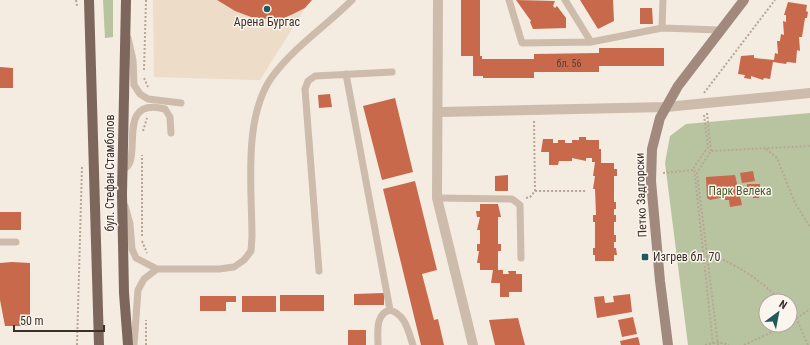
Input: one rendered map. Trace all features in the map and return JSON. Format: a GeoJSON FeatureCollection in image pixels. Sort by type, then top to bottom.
{"type":"FeatureCollection","features":[{"type":"Feature","properties":{"kind":"main road","name":"бул. Стефан Стамболов"},"geometry":{"type":"LineString","coordinates":[[89,0],[99,345]]}},
{"type":"Feature","properties":{"kind":"main road","name":"бул. Стефан Стамболов"},"geometry":{"type":"LineString","coordinates":[[126,0],[122,194],[124,293],[128,345]]}},
{"type":"Feature","properties":{"kind":"street"},"geometry":{"type":"LineString","coordinates":[[438,0],[439,112],[437,198],[473,345]]}},
{"type":"Feature","properties":{"kind":"street","name":"Петко Задгорски"},"geometry":{"type":"LineString","coordinates":[[668,345],[660,281],[651,181],[652,149],[660,118],[678,86],[719,30],[744,0]]}},
{"type":"Feature","properties":{"kind":"street"},"geometry":{"type":"LineString","coordinates":[[439,112],[666,107],[810,93]]}},
{"type":"Feature","properties":{"kind":"lane"},"geometry":{"type":"LineString","coordinates":[[122,194],[130,224],[132,249],[136,258],[154,267],[220,269],[234,267],[244,260],[251,251],[252,141],[254,122],[261,95],[274,74],[287,59],[352,0]]}},
{"type":"Feature","properties":{"kind":"lane"},"geometry":{"type":"LineString","coordinates":[[509,0],[522,42],[591,42],[662,28],[719,30]]}},
{"type":"Feature","properties":{"kind":"lane"},"geometry":{"type":"LineString","coordinates":[[565,0],[591,42]]}},
{"type":"Feature","properties":{"kind":"lane"},"geometry":{"type":"LineString","coordinates":[[662,0],[662,28]]}},
{"type":"Feature","properties":{"kind":"lane"},"geometry":{"type":"LineString","coordinates":[[125,28],[133,60],[134,85],[140,94],[148,100],[181,103]]}},
{"type":"Feature","properties":{"kind":"lane"},"geometry":{"type":"LineString","coordinates":[[318,271],[305,89],[308,81],[315,76],[392,72]]}},
{"type":"Feature","properties":{"kind":"lane"},"geometry":{"type":"LineString","coordinates":[[346,74],[390,310]]}},
{"type":"Feature","properties":{"kind":"lane"},"geometry":{"type":"LineString","coordinates":[[122,172],[130,162],[132,128],[140,113],[147,108],[158,107],[168,111],[171,122],[171,133]]}},
{"type":"Feature","properties":{"kind":"lane"},"geometry":{"type":"LineString","coordinates":[[437,198],[512,199],[520,205],[521,258]]}},
{"type":"Feature","properties":{"kind":"lane"},"geometry":{"type":"LineString","coordinates":[[0,242],[16,242]]}},
{"type":"Feature","properties":{"kind":"lane"},"geometry":{"type":"LineString","coordinates":[[134,345],[138,290],[144,279],[154,267]]}},
{"type":"Feature","properties":{"kind":"lane"},"geometry":{"type":"LineString","coordinates":[[378,345],[378,324],[380,317],[385,312],[390,310]]}},
{"type":"Feature","properties":{"kind":"lane"},"geometry":{"type":"LineString","coordinates":[[390,310],[401,316],[406,322],[412,345]]}},
{"type":"Feature","properties":{"kind":"path"},"geometry":{"type":"LineString","coordinates":[[76,0],[77,8]]}},
{"type":"Feature","properties":{"kind":"path"},"geometry":{"type":"LineString","coordinates":[[146,0],[144,76],[148,88],[148,100]]}},
{"type":"Feature","properties":{"kind":"path"},"geometry":{"type":"LineString","coordinates":[[718,345],[697,173],[711,151],[702,96],[775,0]]}},
{"type":"Feature","properties":{"kind":"path"},"geometry":{"type":"LineString","coordinates":[[704,103],[708,147],[694,167],[694,170],[713,344]]}},
{"type":"Feature","properties":{"kind":"path"},"geometry":{"type":"LineString","coordinates":[[143,135],[147,122],[147,108]]}},
{"type":"Feature","properties":{"kind":"path"},"geometry":{"type":"LineString","coordinates":[[512,199],[530,197],[535,191],[534,110]]}},
{"type":"Feature","properties":{"kind":"path"},"geometry":{"type":"LineString","coordinates":[[711,151],[810,146]]}},
{"type":"Feature","properties":{"kind":"path"},"geometry":{"type":"LineString","coordinates":[[142,148],[142,240],[154,267]]}},
{"type":"Feature","properties":{"kind":"path"},"geometry":{"type":"LineString","coordinates":[[766,149],[777,158],[795,203],[810,227]]}},
{"type":"Feature","properties":{"kind":"path"},"geometry":{"type":"LineString","coordinates":[[77,345],[82,163]]}},
{"type":"Feature","properties":{"kind":"path"},"geometry":{"type":"LineString","coordinates":[[651,181],[663,180],[662,173],[699,170]]}},
{"type":"Feature","properties":{"kind":"path"},"geometry":{"type":"LineString","coordinates":[[535,191],[586,191]]}},
{"type":"Feature","properties":{"kind":"path"},"geometry":{"type":"LineString","coordinates":[[576,191],[577,196]]}},
{"type":"Feature","properties":{"kind":"path"},"geometry":{"type":"LineString","coordinates":[[708,254],[724,259],[756,279],[772,293]]}},
{"type":"Feature","properties":{"kind":"path"},"geometry":{"type":"LineString","coordinates":[[798,319],[810,309]]}},
{"type":"Feature","properties":{"kind":"path"},"geometry":{"type":"LineString","coordinates":[[798,322],[808,345]]}},
{"type":"Feature","properties":{"kind":"path"},"geometry":{"type":"LineString","coordinates":[[744,345],[770,333]]}},
{"type":"Feature","properties":{"kind":"path"},"geometry":{"type":"LineString","coordinates":[[705,345],[718,342],[729,345]]}},
{"type":"Feature","properties":{"kind":"green space"},"geometry":{"type":"Polygon","coordinates":[[[103,0],[113,0],[113,37],[105,38],[103,0]]]}},
{"type":"Feature","properties":{"kind":"green space","name":"Парк Велека"},"geometry":{"type":"Polygon","coordinates":[[[810,113],[810,345],[688,345],[665,163],[670,136],[686,124],[810,113]]]}},
{"type":"Feature","properties":{"kind":"shaded area"},"geometry":{"type":"Polygon","coordinates":[[[153,0],[217,0],[235,11],[251,17],[269,19],[284,17],[305,8],[260,80],[154,77],[153,0]]]}},
{"type":"Feature","properties":{"kind":"building","name":"Арена Бургас"},"geometry":{"type":"Polygon","coordinates":[[[217,0],[312,0],[305,8],[284,18],[269,19],[251,17],[235,11],[217,0]]]}},
{"type":"Feature","properties":{"kind":"building"},"geometry":{"type":"Polygon","coordinates":[[[461,0],[480,0],[480,56],[482,56],[482,59],[534,59],[534,54],[599,53],[599,48],[664,48],[664,66],[599,66],[599,72],[534,72],[534,78],[483,78],[483,76],[473,76],[473,56],[461,56],[461,0]]]}},
{"type":"Feature","properties":{"kind":"building"},"geometry":{"type":"Polygon","coordinates":[[[516,0],[555,1],[553,6],[555,8],[557,6],[566,18],[566,28],[533,29],[530,22],[531,21],[516,0]]]}},
{"type":"Feature","properties":{"kind":"building"},"geometry":{"type":"Polygon","coordinates":[[[580,0],[613,0],[614,21],[598,29],[580,0]]]}},
{"type":"Feature","properties":{"kind":"building"},"geometry":{"type":"Polygon","coordinates":[[[788,2],[807,5],[806,11],[808,12],[807,18],[805,18],[802,37],[799,37],[800,51],[797,50],[796,63],[787,62],[786,64],[773,62],[770,79],[764,78],[763,80],[751,76],[751,79],[744,78],[745,75],[738,74],[741,56],[754,55],[754,58],[774,60],[775,53],[778,54],[777,41],[780,41],[781,34],[784,35],[783,21],[786,22],[786,15],[784,15],[788,2]]]}},
{"type":"Feature","properties":{"kind":"building"},"geometry":{"type":"Polygon","coordinates":[[[640,8],[652,8],[653,24],[640,24],[640,8]]]}},
{"type":"Feature","properties":{"kind":"building"},"geometry":{"type":"Polygon","coordinates":[[[0,67],[13,68],[13,88],[0,88],[0,67]]]}},
{"type":"Feature","properties":{"kind":"building"},"geometry":{"type":"Polygon","coordinates":[[[330,94],[332,107],[319,108],[318,95],[330,94]]]}},
{"type":"Feature","properties":{"kind":"building"},"geometry":{"type":"Polygon","coordinates":[[[395,98],[413,172],[382,180],[363,106],[395,98]]]}},
{"type":"Feature","properties":{"kind":"building"},"geometry":{"type":"Polygon","coordinates":[[[579,137],[586,137],[586,140],[599,140],[599,149],[601,149],[601,163],[614,163],[614,169],[617,169],[617,176],[614,176],[614,202],[616,202],[616,209],[614,209],[614,215],[616,215],[616,222],[614,222],[614,235],[616,235],[616,242],[614,242],[614,248],[616,248],[617,255],[614,255],[614,261],[595,261],[595,255],[593,255],[593,248],[595,248],[595,222],[593,222],[593,215],[596,215],[595,189],[593,189],[595,162],[592,162],[592,158],[586,158],[586,161],[572,158],[572,161],[559,161],[558,165],[549,165],[549,152],[541,152],[543,139],[553,139],[553,143],[558,143],[558,140],[565,140],[565,143],[572,143],[572,140],[579,140],[579,137]]]}},
{"type":"Feature","properties":{"kind":"building"},"geometry":{"type":"Polygon","coordinates":[[[753,171],[755,181],[742,183],[740,173],[753,171]]]}},
{"type":"Feature","properties":{"kind":"building"},"geometry":{"type":"Polygon","coordinates":[[[508,175],[508,191],[495,191],[495,176],[508,175]]]}},
{"type":"Feature","properties":{"kind":"building"},"geometry":{"type":"Polygon","coordinates":[[[735,175],[742,205],[730,207],[729,200],[725,200],[724,197],[710,200],[707,198],[706,177],[735,175]]]}},
{"type":"Feature","properties":{"kind":"building"},"geometry":{"type":"Polygon","coordinates":[[[415,181],[437,270],[422,274],[434,320],[438,319],[444,345],[421,345],[383,189],[415,181]]]}},
{"type":"Feature","properties":{"kind":"building"},"geometry":{"type":"Polygon","coordinates":[[[747,184],[760,184],[759,198],[753,198],[753,194],[747,193],[747,184]]]}},
{"type":"Feature","properties":{"kind":"building"},"geometry":{"type":"Polygon","coordinates":[[[480,204],[498,204],[501,217],[498,217],[498,244],[501,244],[501,251],[498,251],[498,270],[503,270],[503,274],[509,274],[508,271],[516,271],[516,274],[522,274],[522,292],[509,292],[509,297],[500,297],[500,283],[491,283],[493,270],[480,270],[480,263],[477,263],[479,251],[477,251],[477,244],[480,244],[480,230],[477,230],[480,217],[477,217],[476,211],[480,211],[480,204]]]}},
{"type":"Feature","properties":{"kind":"building"},"geometry":{"type":"Polygon","coordinates":[[[0,212],[21,212],[21,230],[0,230],[0,212]]]}},
{"type":"Feature","properties":{"kind":"building"},"geometry":{"type":"Polygon","coordinates":[[[0,263],[30,263],[30,326],[5,326],[0,300],[0,263]]]}},
{"type":"Feature","properties":{"kind":"building"},"geometry":{"type":"Polygon","coordinates":[[[384,293],[384,305],[354,305],[354,294],[384,293]]]}},
{"type":"Feature","properties":{"kind":"building"},"geometry":{"type":"Polygon","coordinates":[[[630,294],[632,312],[597,318],[594,297],[604,296],[605,303],[614,302],[613,296],[630,294]]]}},
{"type":"Feature","properties":{"kind":"building"},"geometry":{"type":"Polygon","coordinates":[[[280,295],[324,295],[324,311],[280,311],[280,295]]]}},
{"type":"Feature","properties":{"kind":"building"},"geometry":{"type":"Polygon","coordinates":[[[200,296],[236,296],[236,302],[226,302],[226,311],[200,311],[200,296]]]}},
{"type":"Feature","properties":{"kind":"building"},"geometry":{"type":"Polygon","coordinates":[[[242,296],[276,296],[276,312],[242,312],[242,296]]]}},
{"type":"Feature","properties":{"kind":"building"},"geometry":{"type":"Polygon","coordinates":[[[633,317],[637,334],[622,337],[618,320],[633,317]]]}},
{"type":"Feature","properties":{"kind":"building"},"geometry":{"type":"Polygon","coordinates":[[[518,318],[525,345],[495,345],[489,320],[518,318]]]}},
{"type":"Feature","properties":{"kind":"building"},"geometry":{"type":"Polygon","coordinates":[[[348,330],[366,330],[366,345],[348,345],[348,330]]]}},
{"type":"Feature","properties":{"kind":"building"},"geometry":{"type":"Polygon","coordinates":[[[638,337],[640,345],[621,345],[620,341],[638,337]]]}},
{"type":"Feature","properties":{"kind":"place","name":"Арена Бургас"},"geometry":{"type":"Point","coordinates":[267,9]}},
{"type":"Feature","properties":{"kind":"place","name":"Изгрев бл. 70"},"geometry":{"type":"Point","coordinates":[645,257]}}]}
